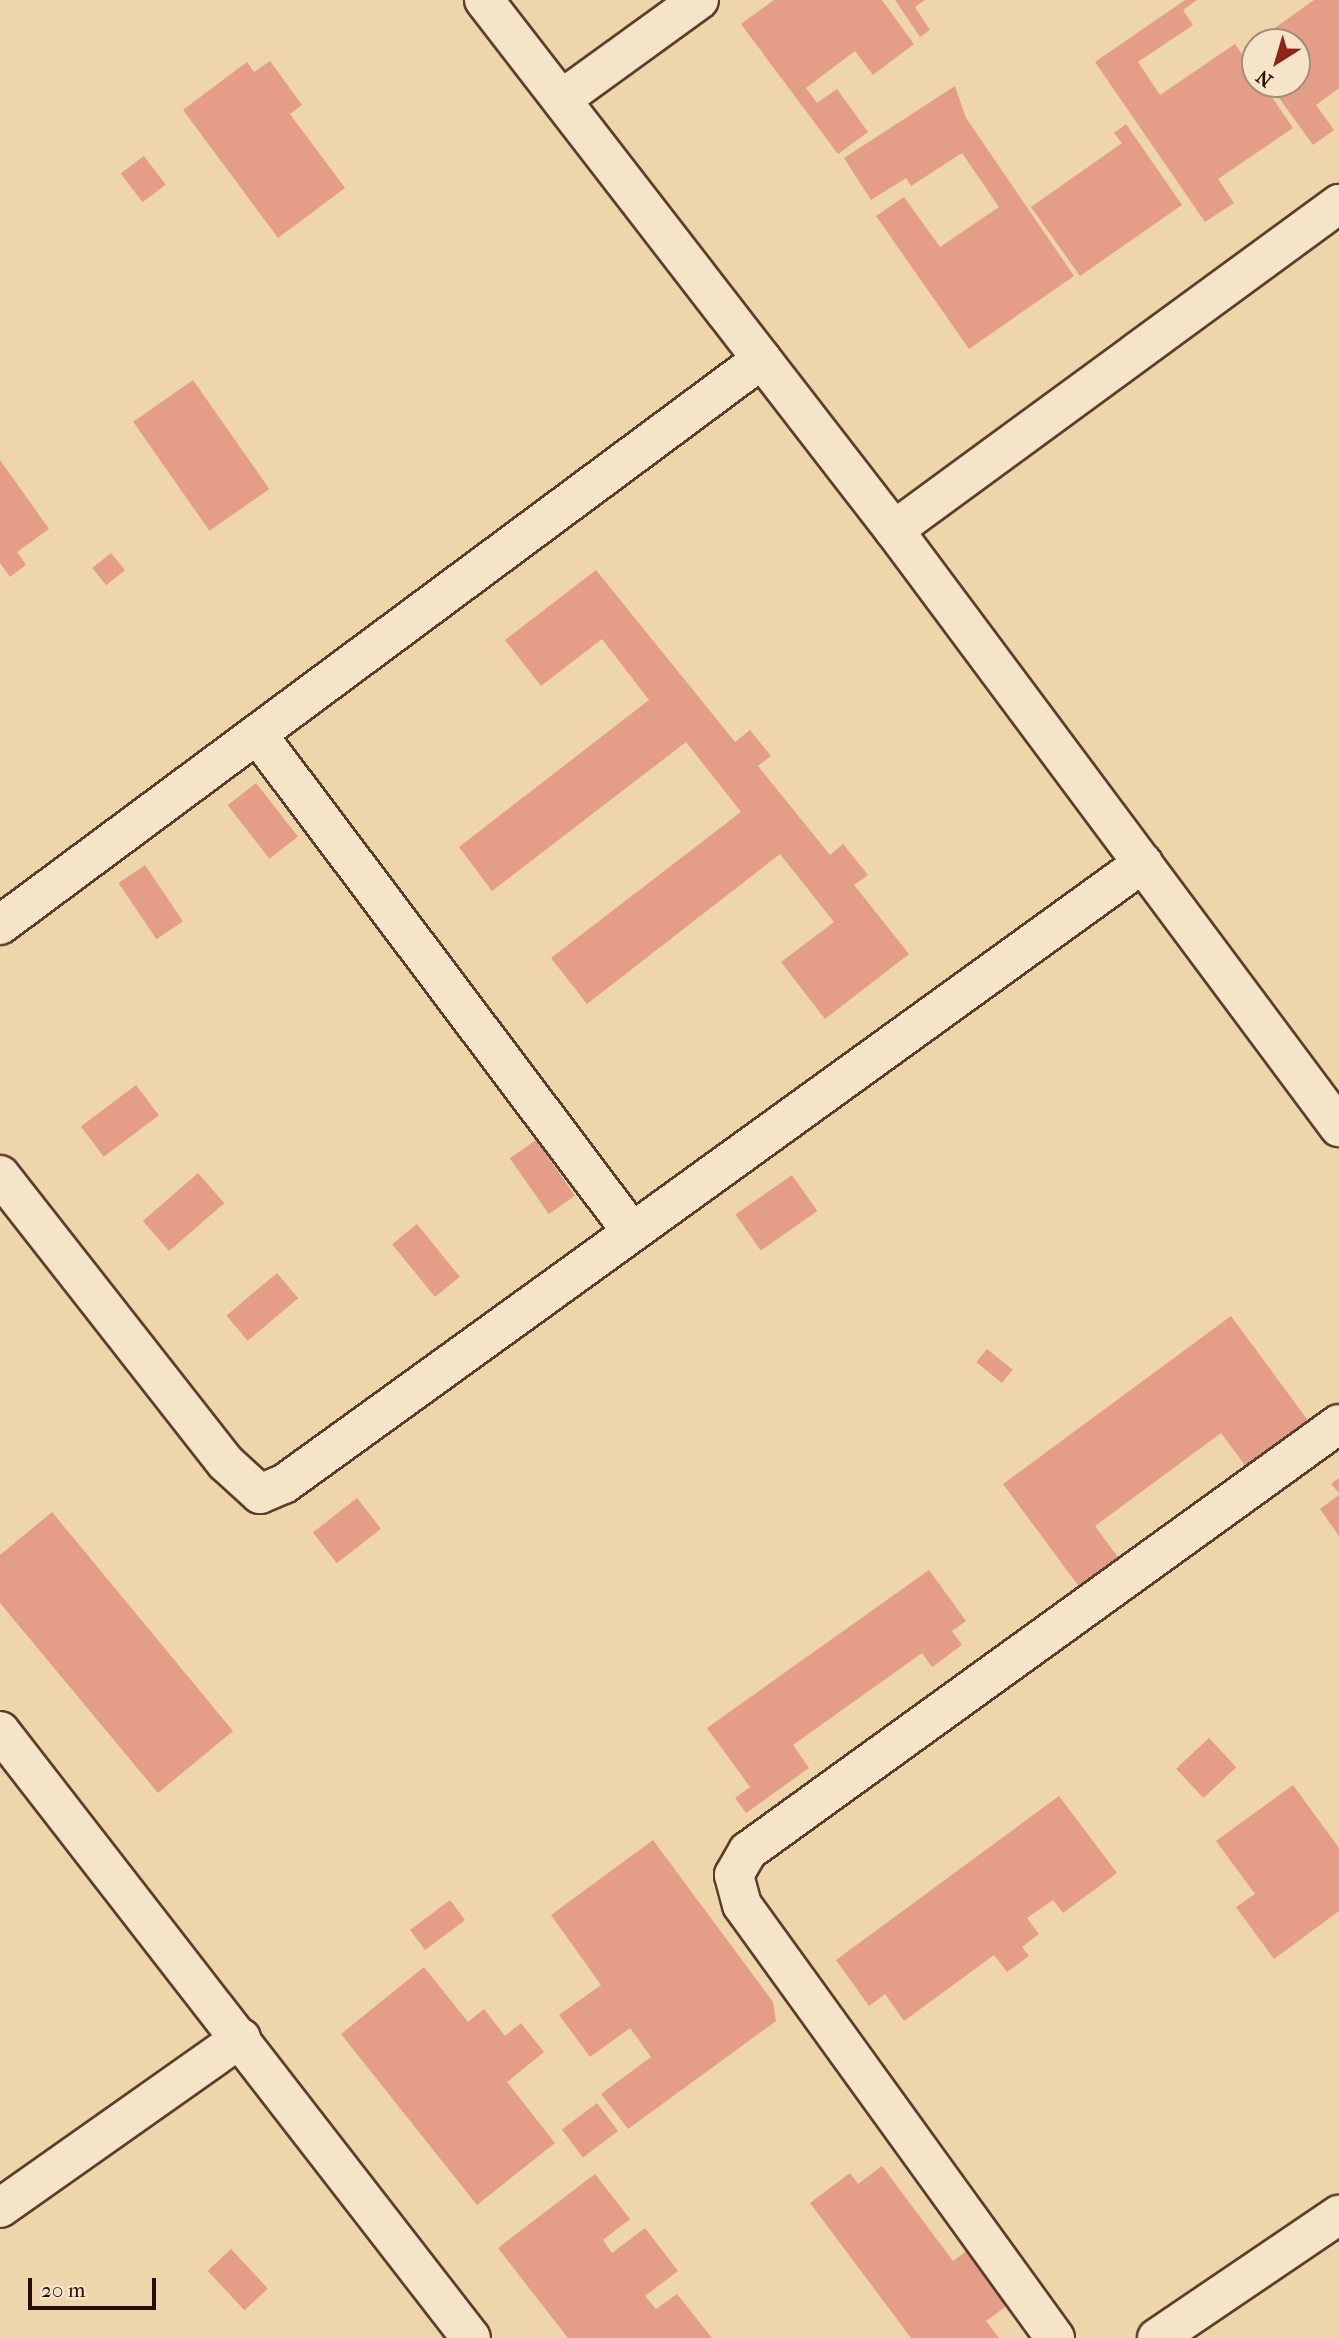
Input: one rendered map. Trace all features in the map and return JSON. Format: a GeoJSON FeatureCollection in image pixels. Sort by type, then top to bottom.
{"type":"FeatureCollection","features":[{"type":"Feature","properties":{"kind":"street"},"geometry":{"type":"LineString","coordinates":[[484,0],[894,530],[1339,1127]]}},
{"type":"Feature","properties":{"kind":"street"},"geometry":{"type":"LineString","coordinates":[[562,99],[699,0]]}},
{"type":"Feature","properties":{"kind":"street"},"geometry":{"type":"LineString","coordinates":[[894,530],[1339,204]]}},
{"type":"Feature","properties":{"kind":"street"},"geometry":{"type":"LineString","coordinates":[[0,925],[762,359]]}},
{"type":"Feature","properties":{"kind":"street"},"geometry":{"type":"LineString","coordinates":[[257,734],[632,1232]]}},
{"type":"Feature","properties":{"kind":"street"},"geometry":{"type":"LineString","coordinates":[[0,1175],[226,1463],[260,1494],[284,1484],[1143,863]]}},
{"type":"Feature","properties":{"kind":"street"},"geometry":{"type":"LineString","coordinates":[[1055,2338],[742,1905],[734,1875],[748,1852],[1339,1424]]}},
{"type":"Feature","properties":{"kind":"street"},"geometry":{"type":"LineString","coordinates":[[0,1731],[241,2038],[471,2338]]}},
{"type":"Feature","properties":{"kind":"street"},"geometry":{"type":"LineString","coordinates":[[0,2208],[241,2038]]}},
{"type":"Feature","properties":{"kind":"street"},"geometry":{"type":"LineString","coordinates":[[1157,2338],[1339,2215]]}},
{"type":"Feature","properties":{"kind":"building"},"geometry":{"type":"Polygon","coordinates":[[[774,0],[882,0],[914,44],[873,75],[855,51],[806,88],[817,103],[837,89],[868,132],[838,154],[741,24],[774,0]]]}},
{"type":"Feature","properties":{"kind":"building"},"geometry":{"type":"Polygon","coordinates":[[[895,0],[925,0],[915,7],[930,30],[920,37],[895,0]]]}},
{"type":"Feature","properties":{"kind":"building"},"geometry":{"type":"Polygon","coordinates":[[[1185,0],[1197,0],[1183,10],[1193,25],[1138,62],[1160,95],[1235,44],[1241,53],[1241,98],[1273,98],[1293,128],[1218,179],[1234,203],[1205,222],[1095,62],[1185,0]]]}},
{"type":"Feature","properties":{"kind":"building"},"geometry":{"type":"Polygon","coordinates":[[[1314,0],[1339,0],[1339,88],[1316,105],[1334,130],[1313,145],[1279,98],[1311,98],[1311,28],[1275,28],[1314,0]]]}},
{"type":"Feature","properties":{"kind":"building"},"geometry":{"type":"Polygon","coordinates":[[[270,61],[302,105],[290,114],[345,188],[278,238],[183,110],[247,62],[254,72],[270,61]]]}},
{"type":"Feature","properties":{"kind":"building"},"geometry":{"type":"Polygon","coordinates":[[[955,86],[966,118],[1074,276],[969,349],[876,216],[904,197],[940,247],[999,207],[962,153],[911,186],[906,178],[871,200],[844,158],[955,86]]]}},
{"type":"Feature","properties":{"kind":"building"},"geometry":{"type":"Polygon","coordinates":[[[1126,124],[1182,205],[1080,276],[1031,207],[1122,143],[1114,133],[1126,124]]]}},
{"type":"Feature","properties":{"kind":"building"},"geometry":{"type":"Polygon","coordinates":[[[144,156],[166,185],[143,202],[121,173],[144,156]]]}},
{"type":"Feature","properties":{"kind":"building"},"geometry":{"type":"Polygon","coordinates":[[[193,380],[269,489],[209,531],[133,422],[193,380]]]}},
{"type":"Feature","properties":{"kind":"building"},"geometry":{"type":"Polygon","coordinates":[[[0,460],[49,529],[17,552],[26,565],[10,577],[0,563],[0,460]]]}},
{"type":"Feature","properties":{"kind":"building"},"geometry":{"type":"Polygon","coordinates":[[[111,553],[125,570],[106,585],[92,568],[111,553]]]}},
{"type":"Feature","properties":{"kind":"building"},"geometry":{"type":"Polygon","coordinates":[[[596,570],[735,742],[750,730],[771,756],[758,766],[830,855],[843,844],[868,875],[854,885],[909,954],[825,1019],[781,962],[834,922],[780,854],[587,1004],[551,958],[741,812],[686,742],[492,891],[459,847],[649,700],[602,639],[541,686],[505,640],[596,570]]]}},
{"type":"Feature","properties":{"kind":"building"},"geometry":{"type":"Polygon","coordinates":[[[256,783],[298,837],[269,859],[228,805],[256,783]]]}},
{"type":"Feature","properties":{"kind":"building"},"geometry":{"type":"Polygon","coordinates":[[[145,865],[183,921],[156,939],[118,883],[145,865]]]}},
{"type":"Feature","properties":{"kind":"building"},"geometry":{"type":"Polygon","coordinates":[[[136,1085],[159,1115],[104,1157],[81,1127],[136,1085]]]}},
{"type":"Feature","properties":{"kind":"building"},"geometry":{"type":"Polygon","coordinates":[[[536,1140],[575,1196],[549,1214],[510,1158],[536,1140]]]}},
{"type":"Feature","properties":{"kind":"building"},"geometry":{"type":"Polygon","coordinates":[[[198,1173],[224,1203],[169,1251],[143,1221],[198,1173]]]}},
{"type":"Feature","properties":{"kind":"building"},"geometry":{"type":"Polygon","coordinates":[[[792,1175],[817,1211],[761,1251],[735,1215],[792,1175]]]}},
{"type":"Feature","properties":{"kind":"building"},"geometry":{"type":"Polygon","coordinates":[[[417,1224],[460,1277],[435,1297],[392,1244],[417,1224]]]}},
{"type":"Feature","properties":{"kind":"building"},"geometry":{"type":"Polygon","coordinates":[[[277,1273],[298,1298],[248,1341],[226,1315],[277,1273]]]}},
{"type":"Feature","properties":{"kind":"building"},"geometry":{"type":"Polygon","coordinates":[[[1231,1316],[1318,1434],[1256,1480],[1221,1433],[1095,1526],[1125,1567],[1086,1596],[1003,1484],[1231,1316]]]}},
{"type":"Feature","properties":{"kind":"building"},"geometry":{"type":"Polygon","coordinates":[[[987,1349],[1013,1370],[1002,1383],[976,1362],[987,1349]]]}},
{"type":"Feature","properties":{"kind":"building"},"geometry":{"type":"Polygon","coordinates":[[[1339,1478],[1339,1493],[1331,1484],[1339,1478]]]}},
{"type":"Feature","properties":{"kind":"building"},"geometry":{"type":"Polygon","coordinates":[[[1339,1495],[1339,1536],[1320,1509],[1339,1495]]]}},
{"type":"Feature","properties":{"kind":"building"},"geometry":{"type":"Polygon","coordinates":[[[357,1498],[381,1529],[337,1563],[313,1532],[357,1498]]]}},
{"type":"Feature","properties":{"kind":"building"},"geometry":{"type":"Polygon","coordinates":[[[52,1512],[233,1731],[158,1793],[0,1603],[0,1555],[52,1512]]]}},
{"type":"Feature","properties":{"kind":"building"},"geometry":{"type":"Polygon","coordinates":[[[929,1570],[966,1621],[952,1631],[962,1645],[932,1667],[922,1653],[793,1745],[809,1768],[746,1813],[735,1798],[750,1787],[707,1728],[929,1570]]]}},
{"type":"Feature","properties":{"kind":"building"},"geometry":{"type":"Polygon","coordinates":[[[1209,1738],[1236,1767],[1203,1798],[1176,1769],[1209,1738]]]}},
{"type":"Feature","properties":{"kind":"building"},"geometry":{"type":"Polygon","coordinates":[[[1293,1785],[1339,1848],[1339,1911],[1274,1959],[1236,1907],[1255,1894],[1216,1841],[1293,1785]]]}},
{"type":"Feature","properties":{"kind":"building"},"geometry":{"type":"Polygon","coordinates":[[[1059,1796],[1117,1873],[1063,1913],[1053,1900],[1027,1918],[1039,1934],[1022,1947],[1029,1956],[1007,1972],[994,1955],[904,2021],[885,1994],[869,2006],[836,1960],[1059,1796]]]}},
{"type":"Feature","properties":{"kind":"building"},"geometry":{"type":"Polygon","coordinates":[[[653,1840],[773,2002],[776,2021],[628,2129],[601,2094],[651,2057],[630,2028],[590,2057],[559,2015],[601,1985],[551,1915],[653,1840]]]}},
{"type":"Feature","properties":{"kind":"building"},"geometry":{"type":"Polygon","coordinates":[[[450,1900],[465,1920],[425,1950],[410,1930],[450,1900]]]}},
{"type":"Feature","properties":{"kind":"building"},"geometry":{"type":"Polygon","coordinates":[[[424,1967],[468,2022],[484,2009],[505,2036],[521,2023],[544,2052],[507,2082],[555,2143],[477,2205],[341,2034],[424,1967]]]}},
{"type":"Feature","properties":{"kind":"building"},"geometry":{"type":"Polygon","coordinates":[[[597,2103],[618,2131],[583,2157],[562,2129],[597,2103]]]}},
{"type":"Feature","properties":{"kind":"building"},"geometry":{"type":"Polygon","coordinates":[[[882,2166],[953,2261],[980,2241],[1020,2296],[986,2321],[999,2338],[911,2338],[810,2203],[850,2173],[858,2184],[882,2166]]]}},
{"type":"Feature","properties":{"kind":"building"},"geometry":{"type":"Polygon","coordinates":[[[595,2174],[630,2219],[603,2240],[612,2253],[645,2228],[678,2271],[645,2296],[656,2309],[677,2294],[712,2338],[568,2338],[498,2248],[595,2174]]]}},
{"type":"Feature","properties":{"kind":"building"},"geometry":{"type":"Polygon","coordinates":[[[231,2249],[268,2288],[244,2310],[208,2271],[231,2249]]]}}]}
